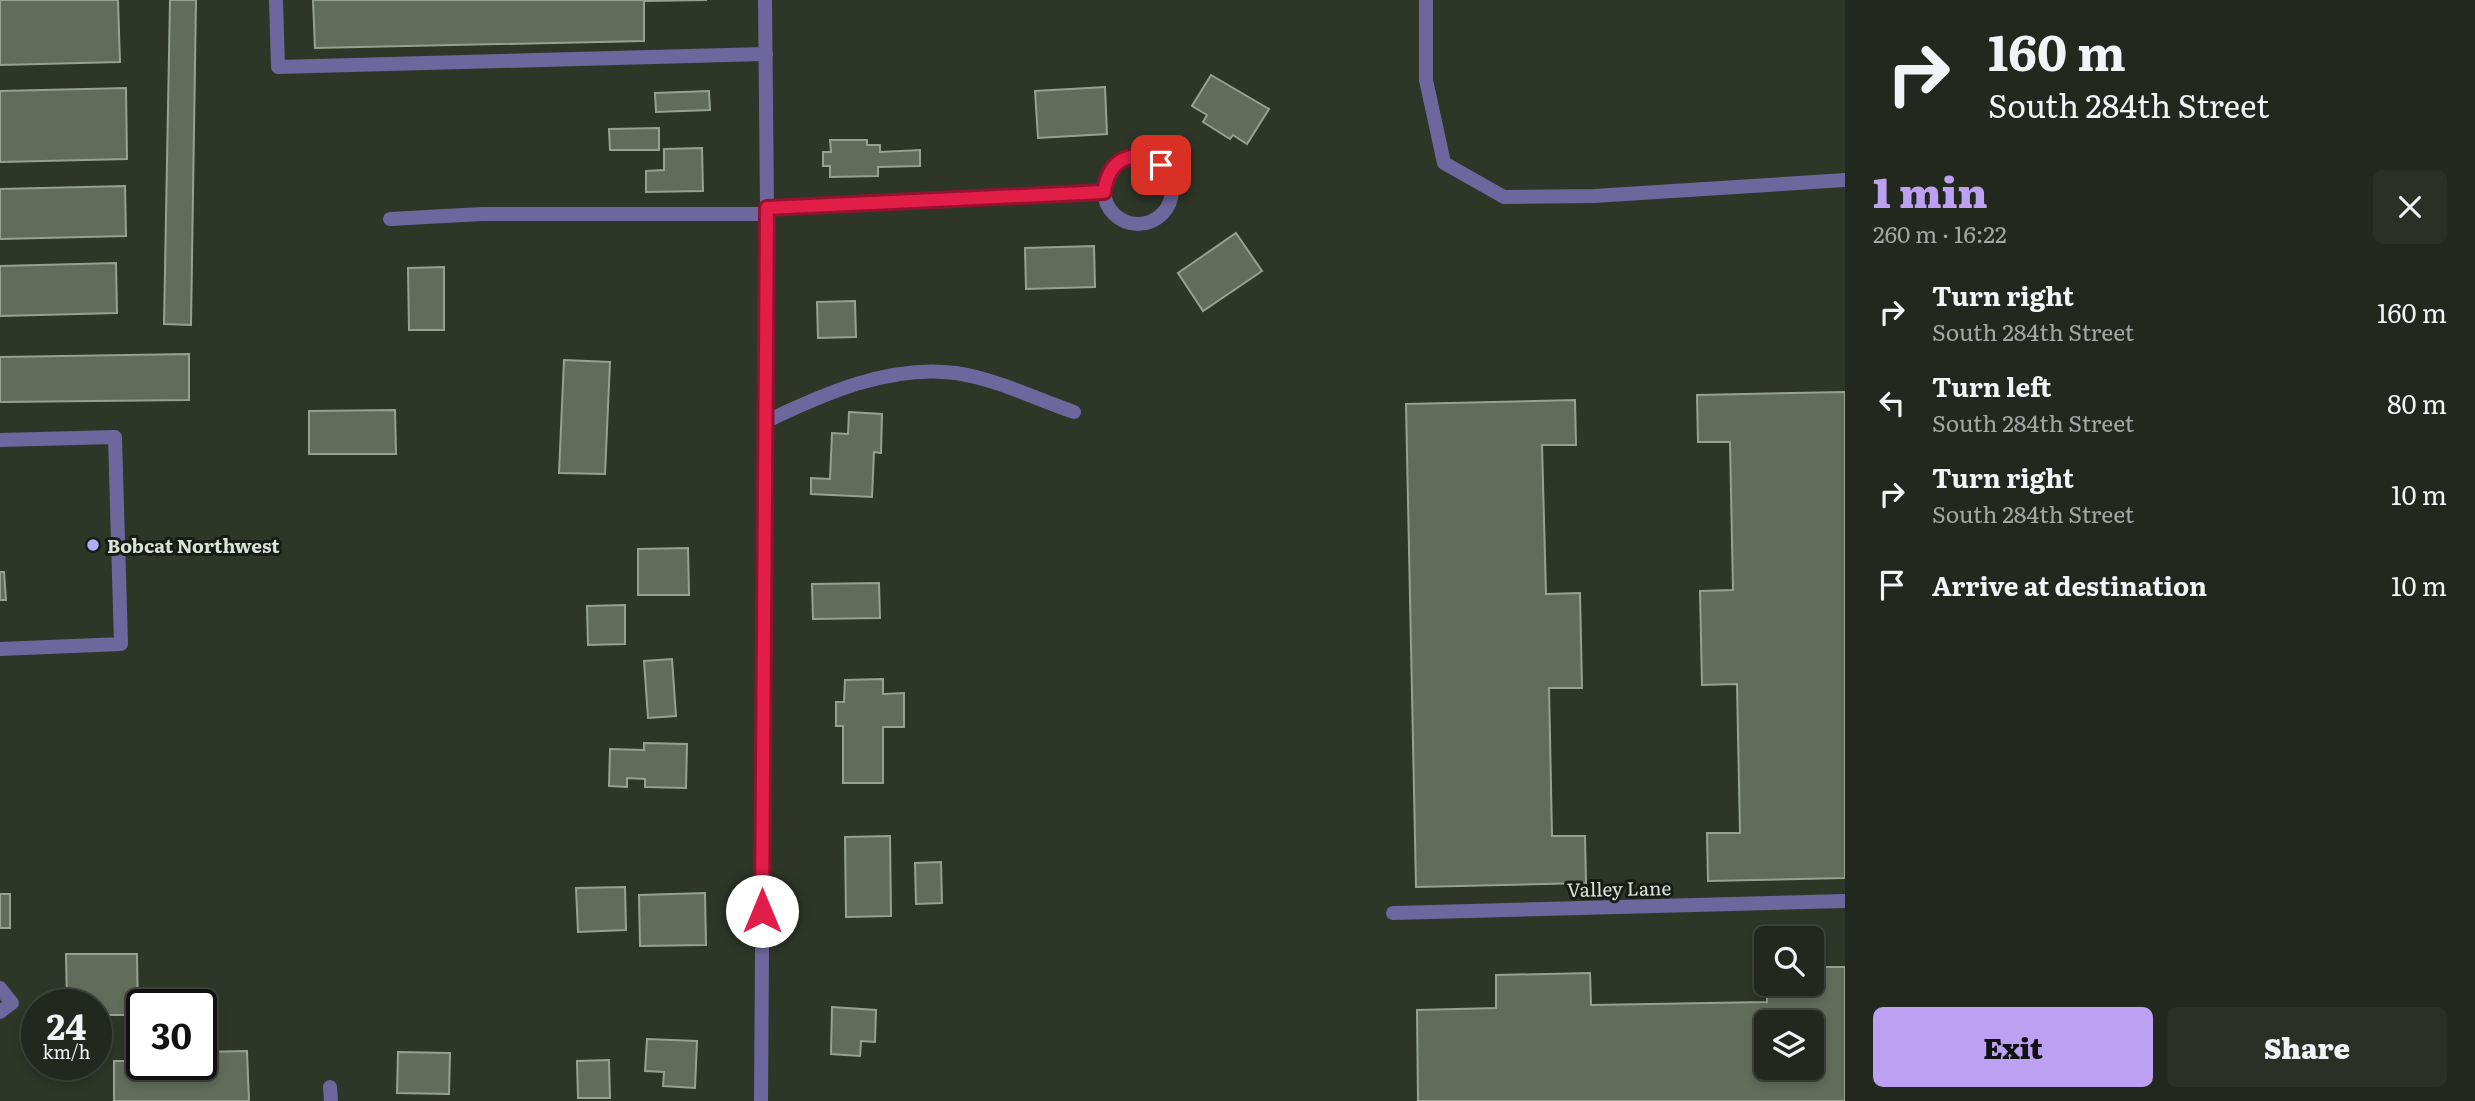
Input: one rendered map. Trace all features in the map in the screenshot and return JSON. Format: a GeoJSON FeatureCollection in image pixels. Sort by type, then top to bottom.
{"type":"FeatureCollection","features":[{"type":"Feature","properties":{"kind":"street"},"geometry":{"type":"LineString","coordinates":[[276,0],[278,67],[766,54]]}},
{"type":"Feature","properties":{"kind":"street"},"geometry":{"type":"LineString","coordinates":[[761,1101],[767,211],[765,0]]}},
{"type":"Feature","properties":{"kind":"street"},"geometry":{"type":"LineString","coordinates":[[1426,0],[1426,80],[1444,163],[1504,197],[1594,195],[1845,180]]}},
{"type":"Feature","properties":{"kind":"street"},"geometry":{"type":"LineString","coordinates":[[1136,156],[1149,158],[1161,165],[1169,176],[1172,188],[1170,202],[1163,213],[1152,221],[1139,224],[1126,222],[1115,215],[1107,205],[1104,192],[1106,179],[1113,167],[1123,159],[1136,156]]}},
{"type":"Feature","properties":{"kind":"street"},"geometry":{"type":"LineString","coordinates":[[390,219],[482,214],[767,211],[1104,192]]}},
{"type":"Feature","properties":{"kind":"street"},"geometry":{"type":"LineString","coordinates":[[765,422],[820,397],[871,380],[925,372],[955,373],[977,378],[1074,412]]}},
{"type":"Feature","properties":{"kind":"street"},"geometry":{"type":"LineString","coordinates":[[0,440],[115,437],[121,644],[0,649]]}},
{"type":"Feature","properties":{"kind":"street","name":"Valley Lane"},"geometry":{"type":"LineString","coordinates":[[1393,913],[1845,901]]}},
{"type":"Feature","properties":{"kind":"street"},"geometry":{"type":"LineString","coordinates":[[0,988],[12,1003],[0,1012]]}},
{"type":"Feature","properties":{"kind":"building"},"geometry":{"type":"Polygon","coordinates":[[[0,0],[118,0],[120,62],[0,65],[0,0]]]}},
{"type":"Feature","properties":{"kind":"building"},"geometry":{"type":"Polygon","coordinates":[[[170,0],[196,0],[191,325],[164,324],[170,0]]]}},
{"type":"Feature","properties":{"kind":"building"},"geometry":{"type":"Polygon","coordinates":[[[313,0],[707,0],[644,1],[644,41],[315,48],[313,0]]]}},
{"type":"Feature","properties":{"kind":"building"},"geometry":{"type":"Polygon","coordinates":[[[1211,75],[1269,109],[1247,144],[1233,135],[1230,139],[1203,122],[1207,115],[1192,106],[1211,75]]]}},
{"type":"Feature","properties":{"kind":"building"},"geometry":{"type":"Polygon","coordinates":[[[1105,87],[1107,134],[1038,138],[1035,91],[1105,87]]]}},
{"type":"Feature","properties":{"kind":"building"},"geometry":{"type":"Polygon","coordinates":[[[126,88],[127,159],[0,162],[0,91],[126,88]]]}},
{"type":"Feature","properties":{"kind":"building"},"geometry":{"type":"Polygon","coordinates":[[[709,91],[710,110],[656,112],[655,93],[709,91]]]}},
{"type":"Feature","properties":{"kind":"building"},"geometry":{"type":"Polygon","coordinates":[[[659,128],[659,150],[610,150],[609,129],[659,128]]]}},
{"type":"Feature","properties":{"kind":"building"},"geometry":{"type":"Polygon","coordinates":[[[830,140],[867,140],[867,145],[880,145],[880,152],[920,150],[920,166],[878,167],[878,176],[830,177],[830,166],[823,166],[823,152],[831,152],[830,140]]]}},
{"type":"Feature","properties":{"kind":"building"},"geometry":{"type":"Polygon","coordinates":[[[702,148],[703,191],[646,192],[646,171],[664,170],[664,149],[702,148]]]}},
{"type":"Feature","properties":{"kind":"building"},"geometry":{"type":"Polygon","coordinates":[[[125,186],[126,236],[0,239],[0,189],[125,186]]]}},
{"type":"Feature","properties":{"kind":"building"},"geometry":{"type":"Polygon","coordinates":[[[1236,233],[1262,271],[1203,311],[1178,273],[1236,233]]]}},
{"type":"Feature","properties":{"kind":"building"},"geometry":{"type":"Polygon","coordinates":[[[1094,246],[1095,287],[1026,289],[1025,248],[1094,246]]]}},
{"type":"Feature","properties":{"kind":"building"},"geometry":{"type":"Polygon","coordinates":[[[116,263],[117,313],[0,316],[0,266],[116,263]]]}},
{"type":"Feature","properties":{"kind":"building"},"geometry":{"type":"Polygon","coordinates":[[[444,267],[444,330],[409,330],[408,268],[444,267]]]}},
{"type":"Feature","properties":{"kind":"building"},"geometry":{"type":"Polygon","coordinates":[[[855,301],[856,337],[818,338],[817,302],[855,301]]]}},
{"type":"Feature","properties":{"kind":"building"},"geometry":{"type":"Polygon","coordinates":[[[189,354],[189,400],[0,402],[0,357],[189,354]]]}},
{"type":"Feature","properties":{"kind":"building"},"geometry":{"type":"Polygon","coordinates":[[[564,360],[610,362],[605,474],[559,473],[564,360]]]}},
{"type":"Feature","properties":{"kind":"building"},"geometry":{"type":"Polygon","coordinates":[[[1845,392],[1845,878],[1708,881],[1707,833],[1740,833],[1737,684],[1702,685],[1700,591],[1733,590],[1730,442],[1698,442],[1697,395],[1845,392]]]}},
{"type":"Feature","properties":{"kind":"building"},"geometry":{"type":"Polygon","coordinates":[[[1575,400],[1576,445],[1542,445],[1546,594],[1580,593],[1582,688],[1549,688],[1552,836],[1585,836],[1586,883],[1416,887],[1406,404],[1575,400]]]}},
{"type":"Feature","properties":{"kind":"building"},"geometry":{"type":"Polygon","coordinates":[[[395,410],[396,454],[309,454],[309,411],[395,410]]]}},
{"type":"Feature","properties":{"kind":"building"},"geometry":{"type":"Polygon","coordinates":[[[849,412],[882,414],[881,453],[874,452],[872,497],[811,494],[811,478],[830,479],[832,433],[848,434],[849,412]]]}},
{"type":"Feature","properties":{"kind":"building"},"geometry":{"type":"Polygon","coordinates":[[[688,548],[689,595],[638,595],[638,549],[688,548]]]}},
{"type":"Feature","properties":{"kind":"building"},"geometry":{"type":"Polygon","coordinates":[[[0,572],[4,572],[6,600],[0,600],[0,572]]]}},
{"type":"Feature","properties":{"kind":"building"},"geometry":{"type":"Polygon","coordinates":[[[879,583],[880,618],[813,619],[812,584],[879,583]]]}},
{"type":"Feature","properties":{"kind":"building"},"geometry":{"type":"Polygon","coordinates":[[[625,605],[625,644],[588,645],[587,606],[625,605]]]}},
{"type":"Feature","properties":{"kind":"building"},"geometry":{"type":"Polygon","coordinates":[[[672,659],[676,716],[648,718],[644,661],[672,659]]]}},
{"type":"Feature","properties":{"kind":"building"},"geometry":{"type":"Polygon","coordinates":[[[883,679],[883,694],[904,693],[904,727],[883,727],[883,783],[843,783],[843,726],[836,726],[836,702],[844,702],[845,680],[883,679]]]}},
{"type":"Feature","properties":{"kind":"building"},"geometry":{"type":"Polygon","coordinates":[[[644,743],[687,744],[686,788],[645,787],[645,779],[627,778],[627,787],[609,786],[610,749],[644,750],[644,743]]]}},
{"type":"Feature","properties":{"kind":"building"},"geometry":{"type":"Polygon","coordinates":[[[890,836],[891,916],[846,917],[845,837],[890,836]]]}},
{"type":"Feature","properties":{"kind":"building"},"geometry":{"type":"Polygon","coordinates":[[[941,862],[942,903],[916,904],[915,863],[941,862]]]}},
{"type":"Feature","properties":{"kind":"building"},"geometry":{"type":"Polygon","coordinates":[[[625,887],[626,930],[578,932],[576,888],[625,887]]]}},
{"type":"Feature","properties":{"kind":"building"},"geometry":{"type":"Polygon","coordinates":[[[705,893],[706,945],[640,946],[639,895],[705,893]]]}},
{"type":"Feature","properties":{"kind":"building"},"geometry":{"type":"Polygon","coordinates":[[[0,894],[10,894],[10,928],[0,928],[0,894]]]}},
{"type":"Feature","properties":{"kind":"building"},"geometry":{"type":"Polygon","coordinates":[[[66,954],[137,954],[138,989],[126,989],[126,1015],[112,1015],[112,989],[67,989],[66,954]]]}},
{"type":"Feature","properties":{"kind":"building"},"geometry":{"type":"Polygon","coordinates":[[[1824,967],[1845,967],[1845,1101],[1418,1101],[1417,1010],[1496,1008],[1496,975],[1590,973],[1591,1005],[1767,1002],[1767,996],[1824,996],[1824,967]]]}},
{"type":"Feature","properties":{"kind":"building"},"geometry":{"type":"Polygon","coordinates":[[[832,1007],[876,1010],[875,1042],[861,1041],[860,1056],[831,1054],[832,1007]]]}},
{"type":"Feature","properties":{"kind":"building"},"geometry":{"type":"Polygon","coordinates":[[[647,1039],[697,1041],[695,1088],[663,1086],[664,1072],[645,1071],[647,1039]]]}},
{"type":"Feature","properties":{"kind":"building"},"geometry":{"type":"Polygon","coordinates":[[[247,1051],[249,1101],[114,1101],[114,1061],[126,1061],[126,1080],[217,1080],[217,1052],[247,1051]]]}},
{"type":"Feature","properties":{"kind":"building"},"geometry":{"type":"Polygon","coordinates":[[[398,1052],[450,1053],[449,1094],[397,1093],[398,1052]]]}},
{"type":"Feature","properties":{"kind":"building"},"geometry":{"type":"Polygon","coordinates":[[[609,1060],[610,1098],[578,1098],[577,1061],[609,1060]]]}},
{"type":"Feature","properties":{"kind":"place","name":"Bobcat Northwest"},"geometry":{"type":"Point","coordinates":[93,545]}},
{"type":"Feature","properties":{"kind":"route"},"geometry":{"type":"LineString","coordinates":[[762,911],[767,208],[1104,192],[1106,179],[1113,167],[1123,159],[1136,156],[1149,158],[1161,165]]}}]}
